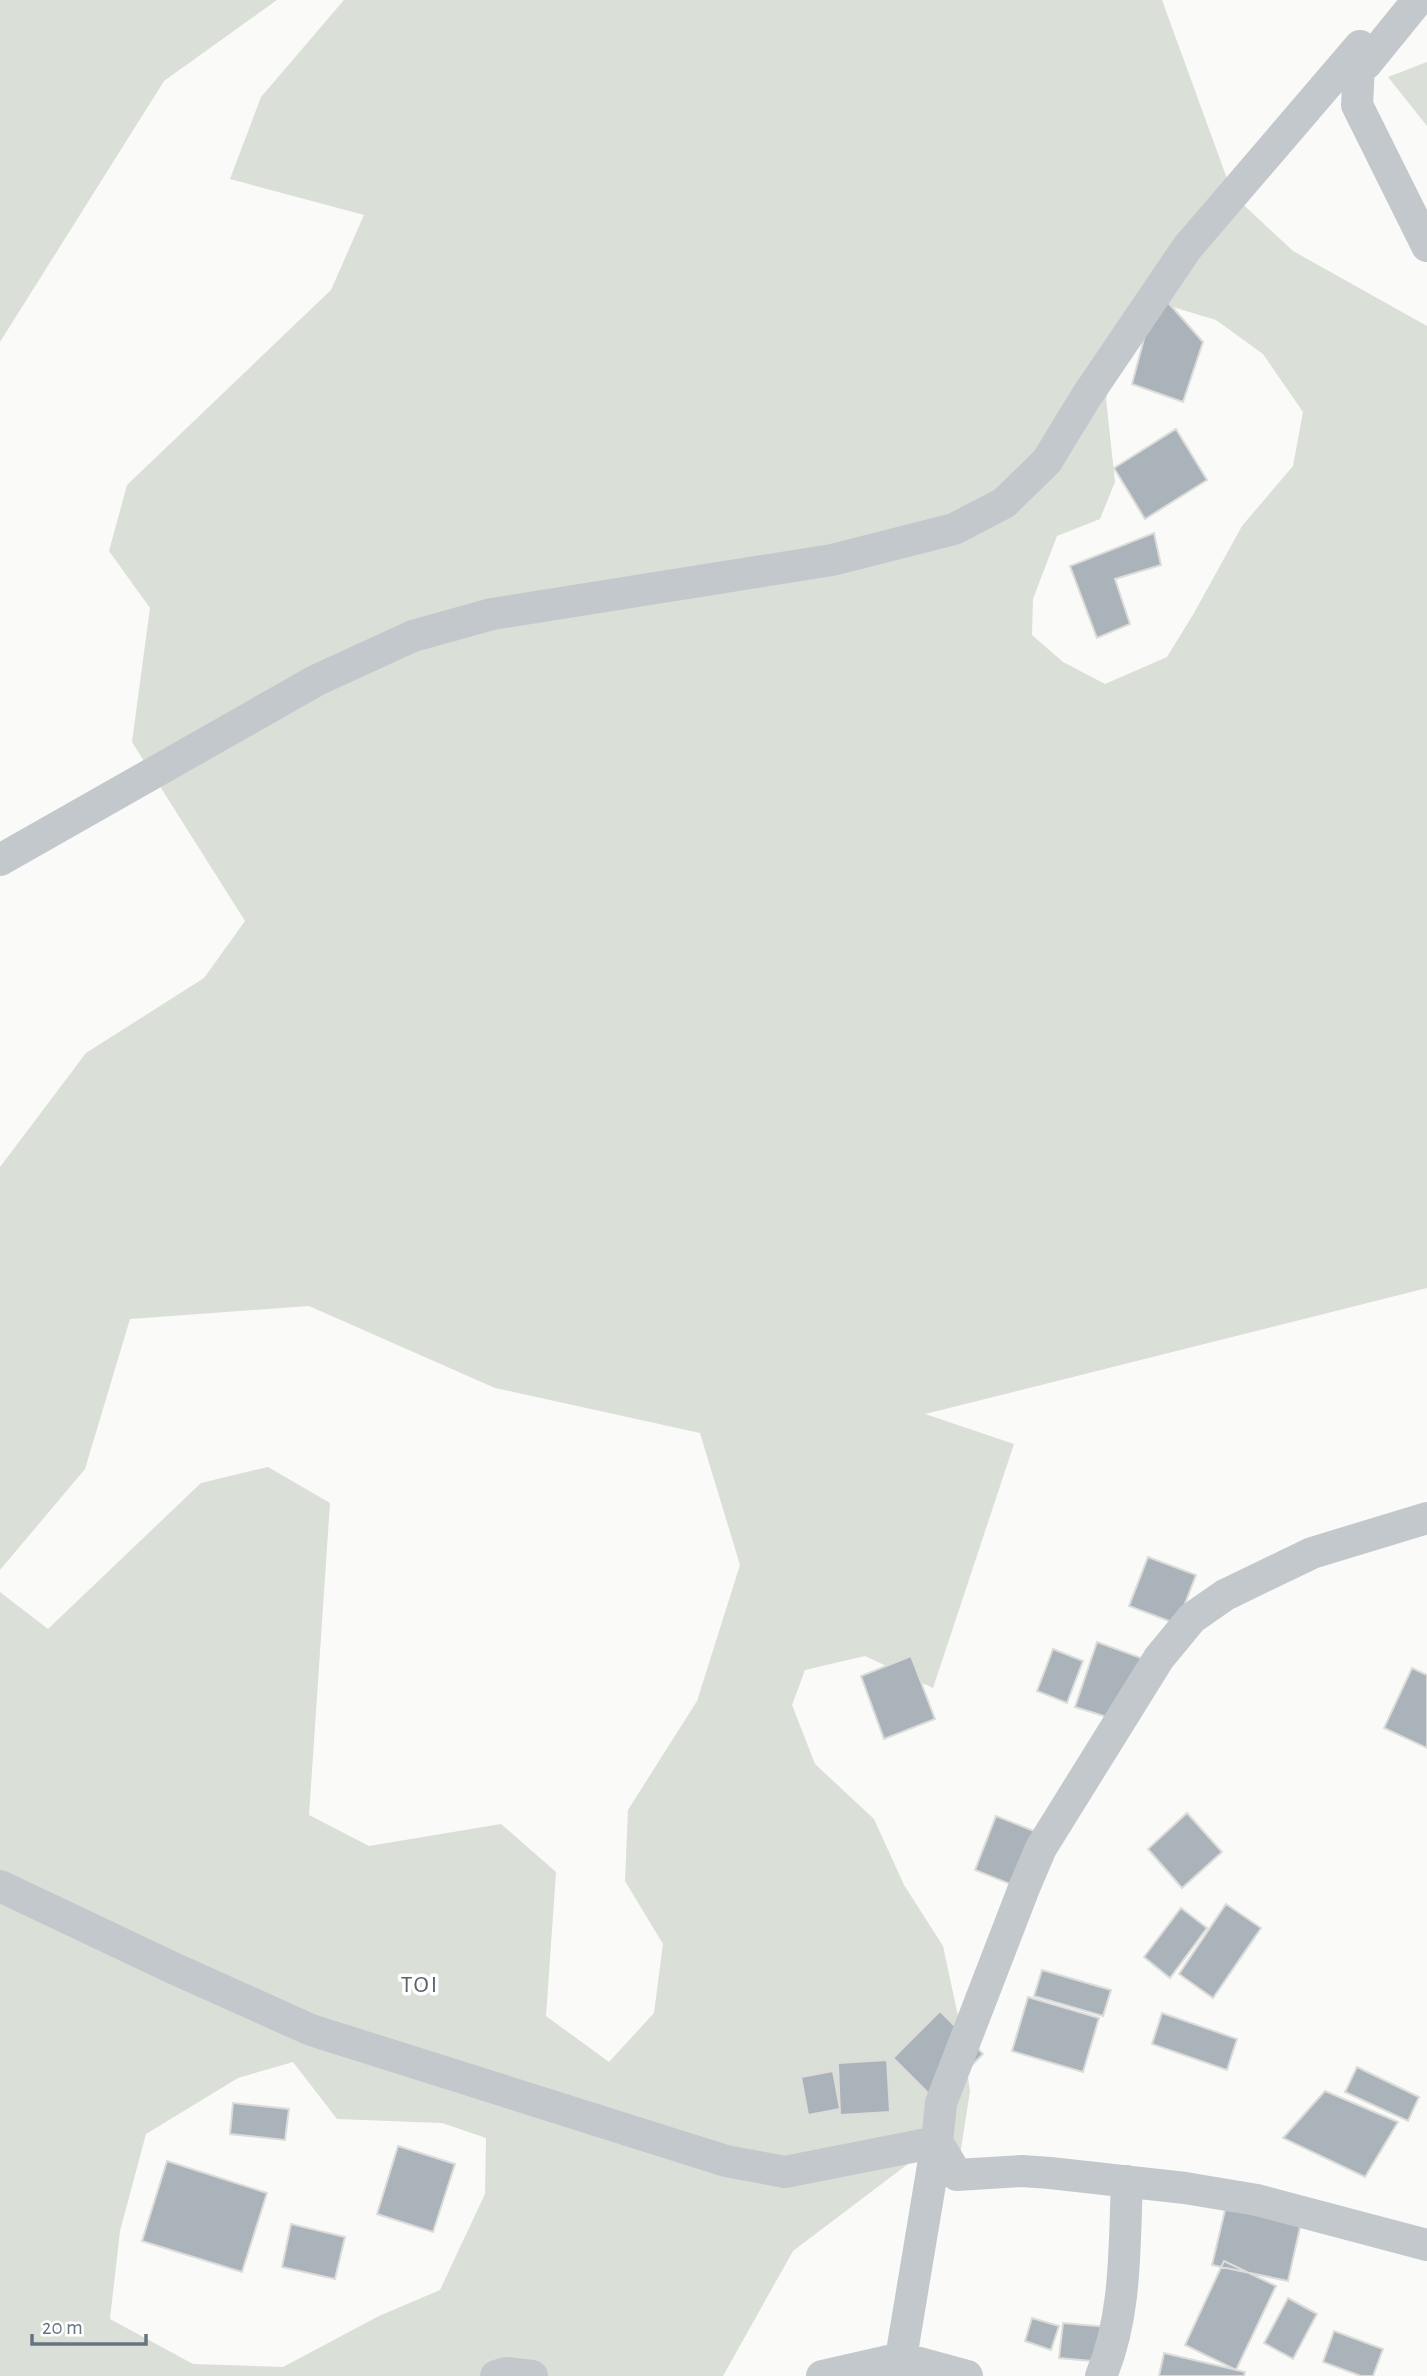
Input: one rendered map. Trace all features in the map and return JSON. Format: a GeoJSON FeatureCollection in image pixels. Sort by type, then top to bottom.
{"type":"FeatureCollection","features":[{"type":"Feature","properties":{"kind":"street"},"geometry":{"type":"LineString","coordinates":[[1360,46],[1366,64],[1419,0]]}},
{"type":"Feature","properties":{"kind":"street"},"geometry":{"type":"LineString","coordinates":[[1360,46],[1357,105],[1427,246]]}},
{"type":"Feature","properties":{"kind":"street"},"geometry":{"type":"LineString","coordinates":[[0,860],[317,680],[412,636],[492,614],[832,560],[954,529],[1003,503],[1047,461],[1086,397],[1187,248],[1360,46]]}},
{"type":"Feature","properties":{"kind":"street"},"geometry":{"type":"LineString","coordinates":[[900,2367],[941,2103],[1037,1858],[1159,1658],[1192,1618],[1225,1595],[1312,1553],[1427,1518]]}},
{"type":"Feature","properties":{"kind":"street"},"geometry":{"type":"LineString","coordinates":[[0,1886],[311,2030],[726,2161],[785,2172],[937,2142]]}},
{"type":"Feature","properties":{"kind":"street"},"geometry":{"type":"LineString","coordinates":[[937,2142],[957,2175],[1022,2171],[1127,2181],[1257,2200],[1427,2245]]}},
{"type":"Feature","properties":{"kind":"street"},"geometry":{"type":"LineString","coordinates":[[1101,2376],[1122,2305],[1127,2181]]}},
{"type":"Feature","properties":{"kind":"street"},"geometry":{"type":"LineString","coordinates":[[822,2376],[900,2367],[967,2376]]}},
{"type":"Feature","properties":{"kind":"street"},"geometry":{"type":"LineString","coordinates":[[496,2376],[532,2376]]}},
{"type":"Feature","properties":{"kind":"shaded area"},"geometry":{"type":"Polygon","coordinates":[[[0,0],[277,0],[164,81],[0,342],[0,0]]]}},
{"type":"Feature","properties":{"kind":"shaded area"},"geometry":{"type":"Polygon","coordinates":[[[344,0],[1162,0],[1233,195],[1293,251],[1427,326],[1427,1288],[925,1414],[1014,1444],[933,1688],[865,1656],[805,1670],[792,1705],[815,1764],[874,1819],[904,1885],[943,1946],[961,2030],[970,2091],[957,2175],[937,2142],[793,2251],[723,2376],[0,2376],[0,1592],[48,1629],[201,1483],[268,1467],[330,1503],[309,1815],[369,1846],[501,1824],[556,1872],[546,2016],[609,2062],[654,2013],[663,1944],[625,1881],[628,1810],[697,1701],[740,1565],[700,1433],[495,1388],[309,1306],[130,1319],[85,1469],[0,1570],[0,1167],[86,1053],[204,978],[245,921],[132,742],[150,608],[109,551],[127,485],[331,290],[364,215],[230,179],[261,97],[344,0]],[[1163,304],[1121,343],[1106,399],[1115,482],[1100,519],[1057,536],[1033,599],[1032,635],[1063,662],[1105,684],[1167,657],[1242,526],[1293,466],[1303,412],[1263,354],[1216,320],[1163,304]],[[293,2062],[238,2078],[146,2134],[120,2231],[110,2319],[193,2364],[283,2367],[379,2316],[440,2290],[485,2194],[486,2138],[442,2123],[337,2119],[293,2062]]]}},
{"type":"Feature","properties":{"kind":"shaded area"},"geometry":{"type":"Polygon","coordinates":[[[1427,62],[1427,126],[1388,77],[1427,62]]]}},
{"type":"Feature","properties":{"kind":"building"},"geometry":{"type":"Polygon","coordinates":[[[1157,290],[1203,342],[1183,402],[1132,384],[1157,290]]]}},
{"type":"Feature","properties":{"kind":"building"},"geometry":{"type":"Polygon","coordinates":[[[1176,429],[1207,480],[1145,519],[1114,468],[1176,429]]]}},
{"type":"Feature","properties":{"kind":"building"},"geometry":{"type":"Polygon","coordinates":[[[1154,533],[1161,565],[1115,579],[1130,624],[1097,638],[1070,566],[1154,533]]]}},
{"type":"Feature","properties":{"kind":"building"},"geometry":{"type":"Polygon","coordinates":[[[1148,1557],[1196,1575],[1177,1624],[1129,1606],[1148,1557]]]}},
{"type":"Feature","properties":{"kind":"building"},"geometry":{"type":"Polygon","coordinates":[[[1097,1642],[1141,1658],[1120,1721],[1075,1707],[1097,1642]]]}},
{"type":"Feature","properties":{"kind":"building"},"geometry":{"type":"Polygon","coordinates":[[[1053,1649],[1083,1661],[1067,1703],[1037,1691],[1053,1649]]]}},
{"type":"Feature","properties":{"kind":"building"},"geometry":{"type":"Polygon","coordinates":[[[911,1656],[935,1719],[884,1739],[861,1676],[911,1656]]]}},
{"type":"Feature","properties":{"kind":"building"},"geometry":{"type":"Polygon","coordinates":[[[1412,1668],[1427,1675],[1427,1748],[1384,1728],[1412,1668]]]}},
{"type":"Feature","properties":{"kind":"building"},"geometry":{"type":"Polygon","coordinates":[[[1187,1813],[1222,1852],[1182,1888],[1148,1849],[1187,1813]]]}},
{"type":"Feature","properties":{"kind":"building"},"geometry":{"type":"Polygon","coordinates":[[[996,1816],[1044,1835],[1023,1889],[975,1870],[996,1816]]]}},
{"type":"Feature","properties":{"kind":"building"},"geometry":{"type":"Polygon","coordinates":[[[1226,1904],[1261,1928],[1213,1998],[1179,1974],[1226,1904]]]}},
{"type":"Feature","properties":{"kind":"building"},"geometry":{"type":"Polygon","coordinates":[[[1181,1908],[1207,1928],[1170,1978],[1144,1957],[1181,1908]]]}},
{"type":"Feature","properties":{"kind":"building"},"geometry":{"type":"Polygon","coordinates":[[[1042,1970],[1111,1990],[1103,2016],[1034,1996],[1042,1970]]]}},
{"type":"Feature","properties":{"kind":"building"},"geometry":{"type":"Polygon","coordinates":[[[1028,1997],[1099,2018],[1083,2072],[1012,2051],[1028,1997]]]}},
{"type":"Feature","properties":{"kind":"building"},"geometry":{"type":"Polygon","coordinates":[[[940,2011],[983,2054],[936,2101],[893,2058],[940,2011]]]}},
{"type":"Feature","properties":{"kind":"building"},"geometry":{"type":"Polygon","coordinates":[[[1162,2013],[1237,2039],[1227,2070],[1152,2044],[1162,2013]]]}},
{"type":"Feature","properties":{"kind":"building"},"geometry":{"type":"Polygon","coordinates":[[[887,2060],[890,2112],[840,2115],[838,2063],[887,2060]]]}},
{"type":"Feature","properties":{"kind":"building"},"geometry":{"type":"Polygon","coordinates":[[[1357,2067],[1419,2097],[1408,2121],[1345,2092],[1357,2067]]]}},
{"type":"Feature","properties":{"kind":"building"},"geometry":{"type":"Polygon","coordinates":[[[833,2071],[840,2109],[808,2115],[801,2077],[833,2071]]]}},
{"type":"Feature","properties":{"kind":"building"},"geometry":{"type":"Polygon","coordinates":[[[1325,2091],[1398,2122],[1365,2177],[1283,2138],[1325,2091]]]}},
{"type":"Feature","properties":{"kind":"building"},"geometry":{"type":"Polygon","coordinates":[[[233,2103],[289,2109],[285,2140],[230,2134],[233,2103]]]}},
{"type":"Feature","properties":{"kind":"building"},"geometry":{"type":"Polygon","coordinates":[[[398,2146],[455,2164],[433,2232],[377,2214],[398,2146]]]}},
{"type":"Feature","properties":{"kind":"building"},"geometry":{"type":"Polygon","coordinates":[[[167,2161],[267,2193],[242,2272],[142,2241],[167,2161]]]}},
{"type":"Feature","properties":{"kind":"building"},"geometry":{"type":"Polygon","coordinates":[[[1226,2206],[1301,2223],[1288,2281],[1212,2265],[1226,2206]]]}},
{"type":"Feature","properties":{"kind":"building"},"geometry":{"type":"Polygon","coordinates":[[[291,2224],[345,2237],[335,2279],[282,2267],[291,2224]]]}},
{"type":"Feature","properties":{"kind":"building"},"geometry":{"type":"Polygon","coordinates":[[[1224,2261],[1276,2286],[1236,2370],[1185,2345],[1224,2261]]]}},
{"type":"Feature","properties":{"kind":"building"},"geometry":{"type":"Polygon","coordinates":[[[1288,2298],[1317,2314],[1293,2359],[1264,2343],[1288,2298]]]}},
{"type":"Feature","properties":{"kind":"building"},"geometry":{"type":"Polygon","coordinates":[[[1032,2318],[1059,2326],[1051,2350],[1025,2341],[1032,2318]]]}},
{"type":"Feature","properties":{"kind":"building"},"geometry":{"type":"Polygon","coordinates":[[[1063,2323],[1118,2328],[1114,2363],[1059,2358],[1063,2323]]]}},
{"type":"Feature","properties":{"kind":"building"},"geometry":{"type":"Polygon","coordinates":[[[1334,2331],[1383,2349],[1373,2376],[1361,2376],[1323,2362],[1334,2331]]]}},
{"type":"Feature","properties":{"kind":"building"},"geometry":{"type":"Polygon","coordinates":[[[1164,2353],[1245,2372],[1244,2376],[1159,2376],[1164,2353]]]}},
{"type":"Feature","properties":{"kind":"district","name":"TOI"},"geometry":{"type":"Point","coordinates":[420,1984]}}]}
